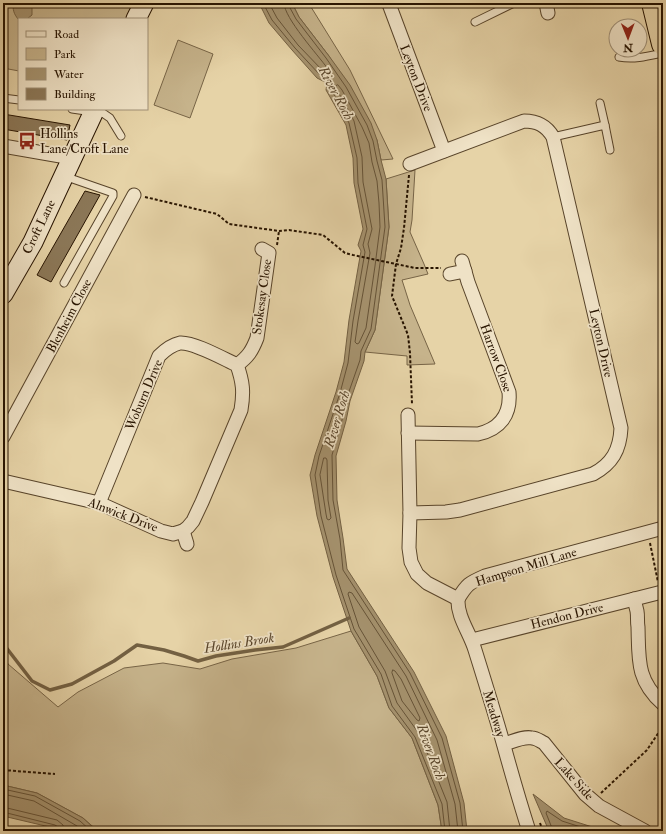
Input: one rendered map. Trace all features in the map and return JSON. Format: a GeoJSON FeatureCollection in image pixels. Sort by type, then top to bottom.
{"type":"FeatureCollection","features":[{"type":"Feature","properties":{"kind":"highway"},"geometry":{"type":"LineString","coordinates":[[657,7],[663,44]]}},
{"type":"Feature","properties":{"kind":"street"},"geometry":{"type":"LineString","coordinates":[[136,18],[144,3]]}},
{"type":"Feature","properties":{"kind":"street","name":"Leyton Drive"},"geometry":{"type":"LineString","coordinates":[[390,4],[444,152]]}},
{"type":"Feature","properties":{"kind":"street","name":"Croft Lane"},"geometry":{"type":"LineString","coordinates":[[3,294],[33,242],[95,110]]}},
{"type":"Feature","properties":{"kind":"street"},"geometry":{"type":"LineString","coordinates":[[410,164],[524,121],[537,122],[547,128],[553,137]]}},
{"type":"Feature","properties":{"kind":"street","name":"Leyton Drive"},"geometry":{"type":"LineString","coordinates":[[410,513],[460,510],[584,477],[593,474],[607,465],[613,458],[616,451],[621,436],[620,420],[553,137]]}},
{"type":"Feature","properties":{"kind":"street"},"geometry":{"type":"LineString","coordinates":[[3,146],[72,158]]}},
{"type":"Feature","properties":{"kind":"street","name":"Blenheim Close"},"geometry":{"type":"LineString","coordinates":[[3,437],[134,195]]}},
{"type":"Feature","properties":{"kind":"street","name":"Stokesay Close"},"geometry":{"type":"LineString","coordinates":[[238,365],[247,358],[253,349],[257,338],[269,253],[262,249]]}},
{"type":"Feature","properties":{"kind":"street","name":"Harrow Close"},"geometry":{"type":"LineString","coordinates":[[408,433],[478,434],[496,427],[508,411],[510,399],[509,392],[468,282],[464,266],[450,274]]}},
{"type":"Feature","properties":{"kind":"street","name":"Woburn Drive"},"geometry":{"type":"LineString","coordinates":[[99,504],[159,356],[164,351],[170,346],[180,343],[191,344],[238,365]]}},
{"type":"Feature","properties":{"kind":"street"},"geometry":{"type":"LineString","coordinates":[[187,544],[183,531],[193,521],[199,509],[241,410],[243,387],[242,377],[238,365]]}},
{"type":"Feature","properties":{"kind":"street"},"geometry":{"type":"LineString","coordinates":[[408,415],[410,555],[414,568],[421,579],[458,599]]}},
{"type":"Feature","properties":{"kind":"street","name":"Alnwick Drive"},"geometry":{"type":"LineString","coordinates":[[3,481],[99,504],[161,531],[173,534],[183,531]]}},
{"type":"Feature","properties":{"kind":"street","name":"Hampson Mill Lane"},"geometry":{"type":"LineString","coordinates":[[458,599],[464,589],[471,582],[485,576],[663,528]]}},
{"type":"Feature","properties":{"kind":"street","name":"Hendon Drive"},"geometry":{"type":"LineString","coordinates":[[472,640],[661,592]]}},
{"type":"Feature","properties":{"kind":"street","name":"Meadway"},"geometry":{"type":"LineString","coordinates":[[458,599],[458,608],[472,640],[529,831]]}},
{"type":"Feature","properties":{"kind":"street"},"geometry":{"type":"LineString","coordinates":[[634,599],[637,612],[638,655],[642,675],[652,693],[663,704]]}},
{"type":"Feature","properties":{"kind":"street","name":"Lake Side"},"geometry":{"type":"LineString","coordinates":[[504,744],[525,738],[538,740],[544,744],[585,794],[593,801],[599,806],[645,831]]}},
{"type":"Feature","properties":{"kind":"lane"},"geometry":{"type":"LineString","coordinates":[[475,22],[514,3]]}},
{"type":"Feature","properties":{"kind":"lane"},"geometry":{"type":"LineString","coordinates":[[648,56],[663,53]]}},
{"type":"Feature","properties":{"kind":"lane"},"geometry":{"type":"LineString","coordinates":[[622,58],[635,58]]}},
{"type":"Feature","properties":{"kind":"lane"},"geometry":{"type":"LineString","coordinates":[[3,98],[18,100]]}},
{"type":"Feature","properties":{"kind":"lane"},"geometry":{"type":"LineString","coordinates":[[600,103],[610,150]]}},
{"type":"Feature","properties":{"kind":"lane"},"geometry":{"type":"LineString","coordinates":[[95,110],[110,118],[121,136]]}},
{"type":"Feature","properties":{"kind":"lane"},"geometry":{"type":"LineString","coordinates":[[553,137],[605,125]]}},
{"type":"Feature","properties":{"kind":"lane"},"geometry":{"type":"LineString","coordinates":[[64,176],[113,193],[113,196],[64,283]]}},
{"type":"Feature","properties":{"kind":"path"},"geometry":{"type":"LineString","coordinates":[[408,415],[412,415],[408,335],[392,296],[396,264],[401,248],[404,228],[410,164]]}},
{"type":"Feature","properties":{"kind":"path"},"geometry":{"type":"LineString","coordinates":[[134,195],[216,214],[228,224],[278,231],[289,230],[323,235],[345,253],[415,268],[441,268],[450,274]]}},
{"type":"Feature","properties":{"kind":"path"},"geometry":{"type":"LineString","coordinates":[[648,532],[661,592]]}},
{"type":"Feature","properties":{"kind":"path"},"geometry":{"type":"LineString","coordinates":[[593,801],[647,750],[663,726]]}},
{"type":"Feature","properties":{"kind":"path"},"geometry":{"type":"LineString","coordinates":[[3,770],[55,774]]}},
{"type":"Feature","properties":{"kind":"green space"},"geometry":{"type":"Polygon","coordinates":[[[3,3],[135,3],[128,18],[18,18],[18,71],[3,68],[3,3]]]}},
{"type":"Feature","properties":{"kind":"green space"},"geometry":{"type":"Polygon","coordinates":[[[292,3],[309,3],[350,70],[393,159],[381,160],[377,140],[329,56],[299,17],[292,3]]]}},
{"type":"Feature","properties":{"kind":"green space"},"geometry":{"type":"Polygon","coordinates":[[[178,40],[213,54],[190,118],[154,105],[178,40]]]}},
{"type":"Feature","properties":{"kind":"green space"},"geometry":{"type":"Polygon","coordinates":[[[415,170],[410,232],[428,274],[402,280],[410,305],[435,364],[407,365],[407,356],[365,352],[375,330],[389,227],[386,179],[415,170]]]}},
{"type":"Feature","properties":{"kind":"green space"},"geometry":{"type":"Polygon","coordinates":[[[351,631],[377,676],[389,708],[412,738],[438,805],[442,831],[98,831],[83,818],[37,793],[3,785],[3,651],[8,664],[58,707],[78,692],[124,668],[163,663],[200,669],[232,659],[296,648],[351,631]]]}},
{"type":"Feature","properties":{"kind":"water"},"geometry":{"type":"Polygon","coordinates":[[[14,3],[31,3],[32,15],[28,18],[18,19],[15,15],[13,7],[14,3]]]}},
{"type":"Feature","properties":{"kind":"water","name":"River Roch"},"geometry":{"type":"Polygon","coordinates":[[[259,3],[292,3],[299,17],[350,85],[371,123],[377,140],[386,179],[389,227],[375,330],[365,352],[364,361],[350,401],[336,456],[337,500],[347,569],[414,672],[446,736],[464,803],[467,831],[442,831],[438,805],[412,738],[389,708],[377,676],[351,631],[333,577],[317,516],[310,475],[344,362],[349,320],[361,251],[358,245],[363,229],[354,183],[353,158],[346,125],[326,90],[327,83],[317,78],[269,23],[259,3]]]}},
{"type":"Feature","properties":{"kind":"water"},"geometry":{"type":"Polygon","coordinates":[[[3,785],[37,793],[83,818],[97,831],[57,831],[54,828],[3,816],[3,785]]]}},
{"type":"Feature","properties":{"kind":"water"},"geometry":{"type":"Polygon","coordinates":[[[533,794],[564,818],[605,831],[549,831],[533,794]]]}},
{"type":"Feature","properties":{"kind":"building"},"geometry":{"type":"Polygon","coordinates":[[[3,114],[70,125],[67,140],[3,129],[3,114]]]}},
{"type":"Feature","properties":{"kind":"building"},"geometry":{"type":"Polygon","coordinates":[[[85,191],[100,195],[51,282],[37,275],[85,191]]]}},
{"type":"Feature","properties":{"kind":"waterway","name":"Hollins Brook"},"geometry":{"type":"LineString","coordinates":[[3,645],[32,681],[50,690],[72,684],[114,661],[137,645],[164,650],[198,661],[216,656],[283,647],[349,618]]}},
{"type":"Feature","properties":{"kind":"place","name":"Hollins Lane/Croft Lane"},"geometry":{"type":"Point","coordinates":[27,141]}}]}
